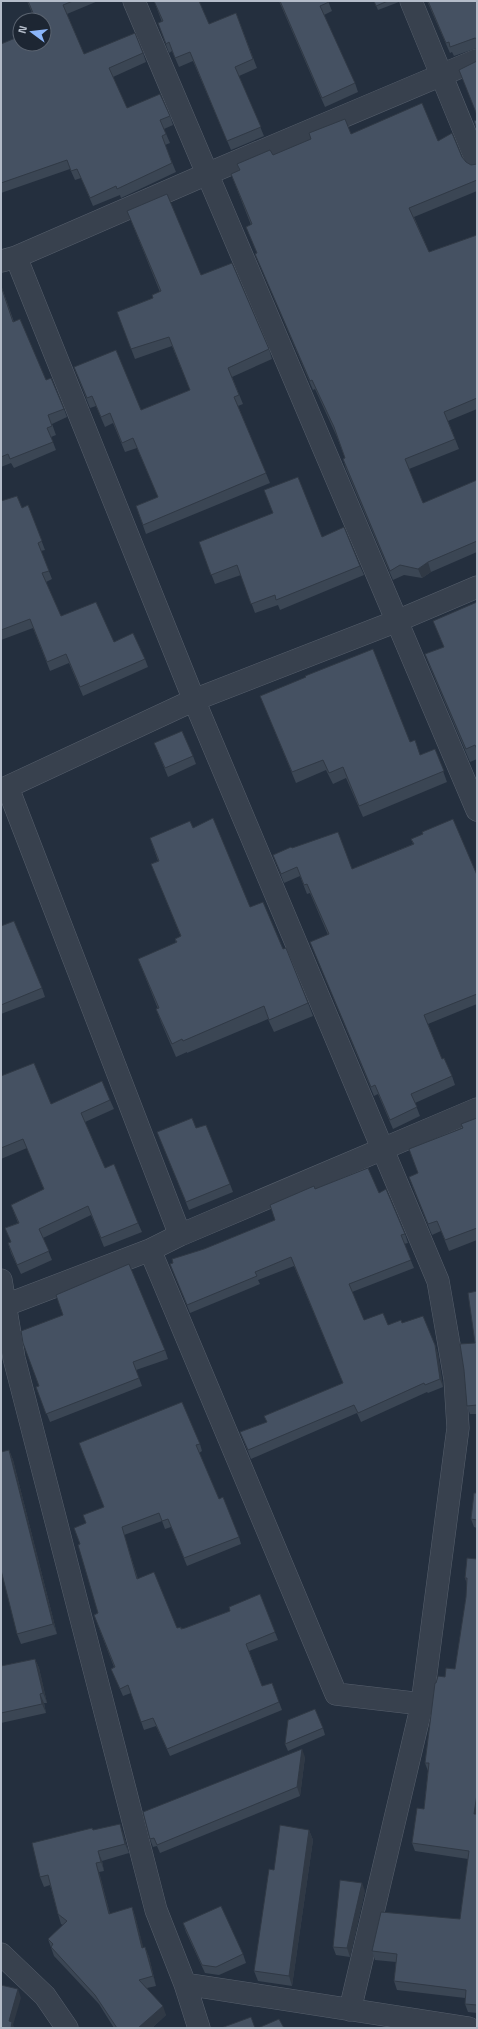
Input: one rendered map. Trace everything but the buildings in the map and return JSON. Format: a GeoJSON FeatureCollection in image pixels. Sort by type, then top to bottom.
{"type":"FeatureCollection","features":[{"type":"Feature","properties":{"kind":"street"},"geometry":{"type":"LineString","coordinates":[[134,1],[477,810]]}},
{"type":"Feature","properties":{"kind":"street"},"geometry":{"type":"LineString","coordinates":[[412,1],[477,162]]}},
{"type":"Feature","properties":{"kind":"street"},"geometry":{"type":"LineString","coordinates":[[350,2010],[422,1704],[458,1428],[455,1379],[438,1282],[8,259],[477,60]]}},
{"type":"Feature","properties":{"kind":"street"},"geometry":{"type":"LineString","coordinates":[[180,1234],[4,789],[194,700],[397,621],[477,587]]}},
{"type":"Feature","properties":{"kind":"street"},"geometry":{"type":"LineString","coordinates":[[6,1305],[150,1250],[180,1234],[477,1109]]}},
{"type":"Feature","properties":{"kind":"street"},"geometry":{"type":"LineString","coordinates":[[150,1250],[336,1694],[422,1704]]}},
{"type":"Feature","properties":{"kind":"street"},"geometry":{"type":"LineString","coordinates":[[1,1280],[6,1305],[8,1361],[156,1910],[185,1984],[198,2028]]}},
{"type":"Feature","properties":{"kind":"street"},"geometry":{"type":"LineString","coordinates":[[1,1954],[45,1996],[67,2028]]}},
{"type":"Feature","properties":{"kind":"street"},"geometry":{"type":"LineString","coordinates":[[185,1984],[469,2028]]}}]}
